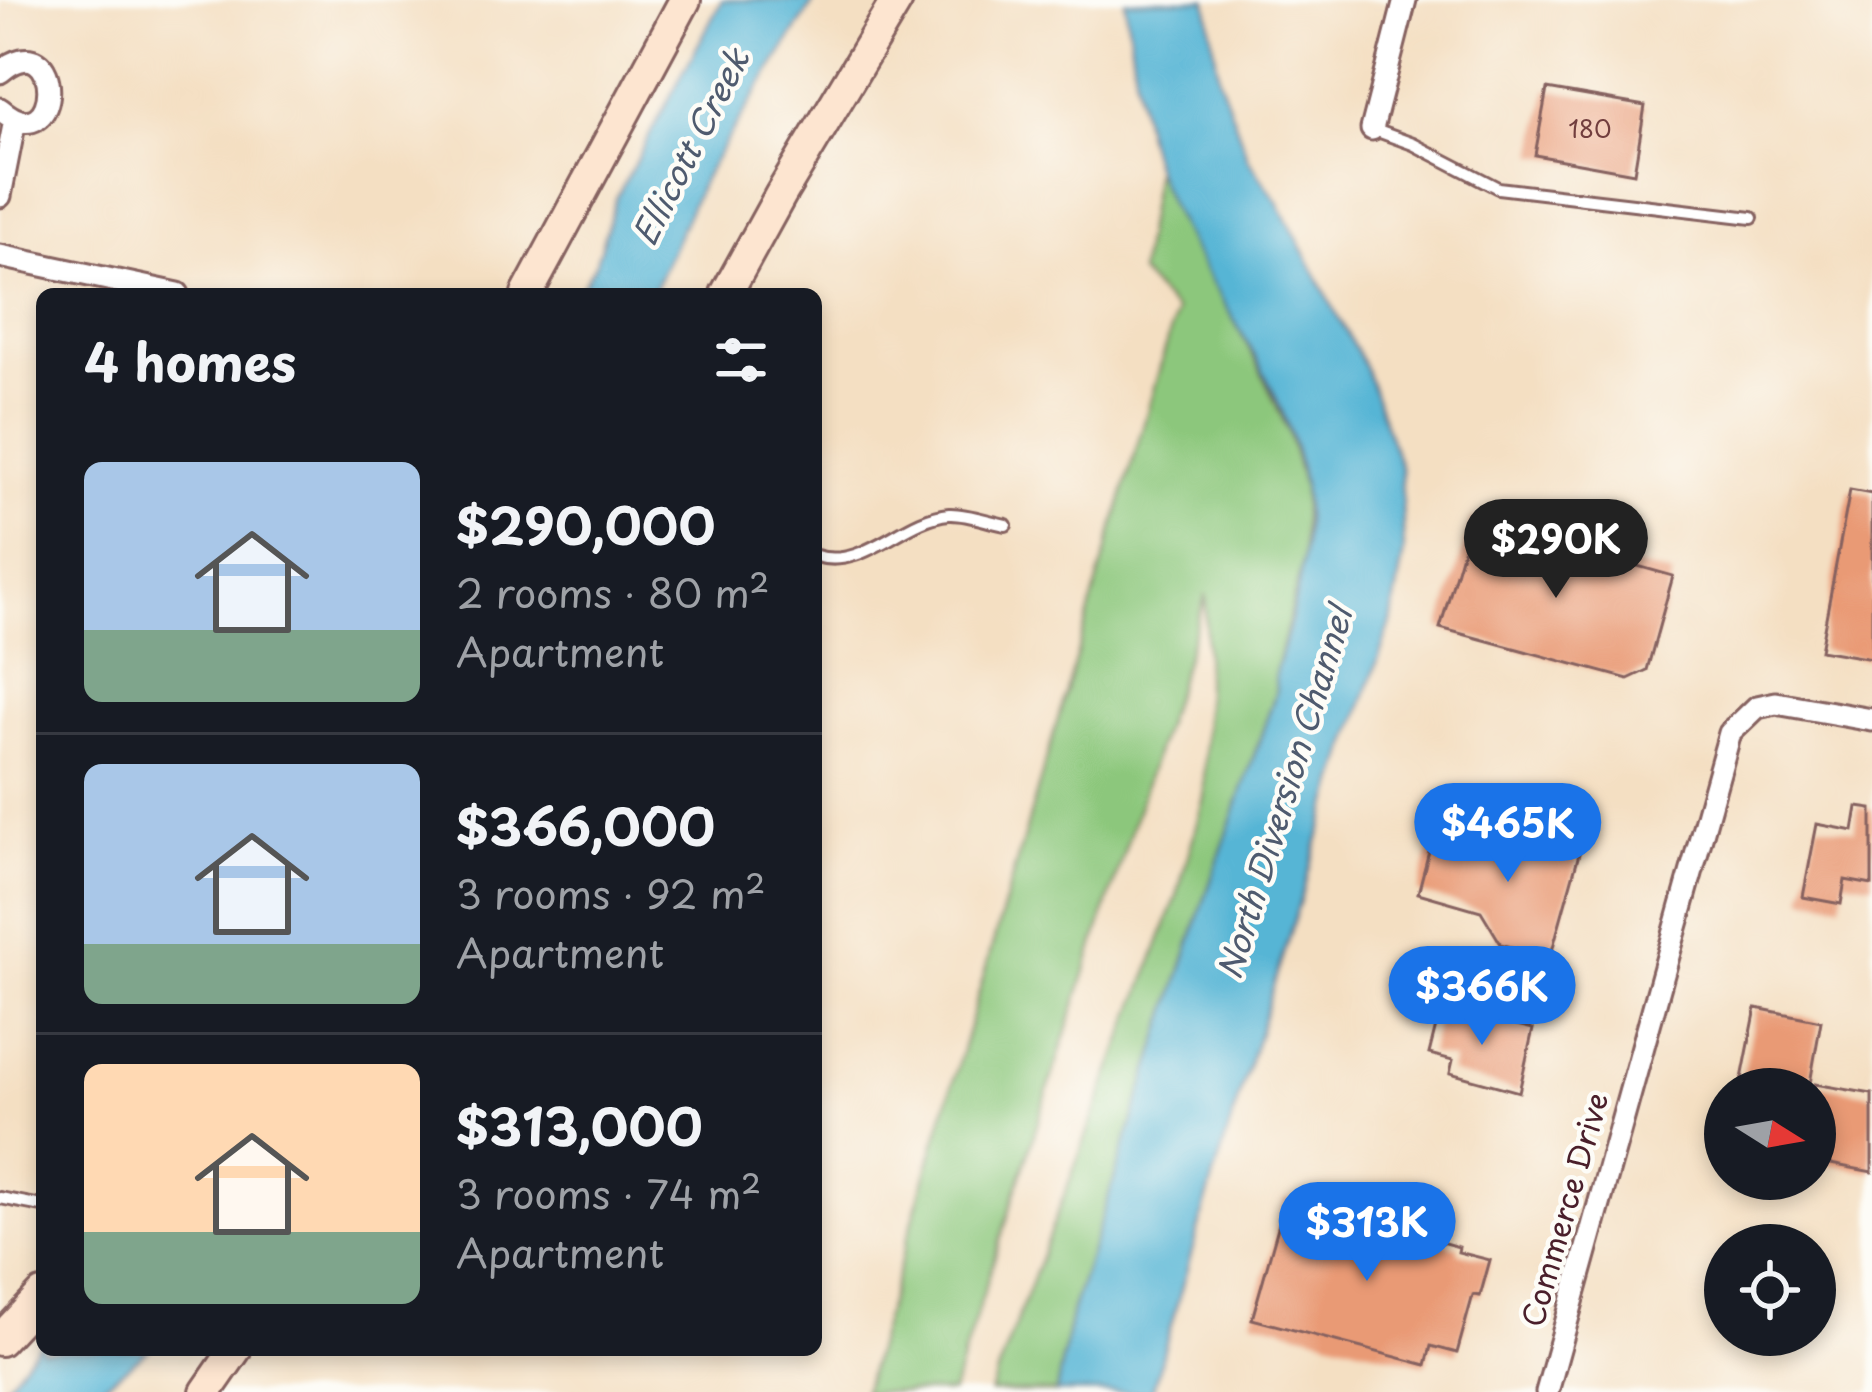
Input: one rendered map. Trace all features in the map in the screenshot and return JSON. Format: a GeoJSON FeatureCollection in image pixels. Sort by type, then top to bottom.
{"type":"FeatureCollection","features":[{"type":"Feature","properties":{"kind":"street"},"geometry":{"type":"LineString","coordinates":[[530,288],[685,0]]}},
{"type":"Feature","properties":{"kind":"street"},"geometry":{"type":"LineString","coordinates":[[729,288],[897,0]]}},
{"type":"Feature","properties":{"kind":"street"},"geometry":{"type":"LineString","coordinates":[[1372,129],[1405,0]]}},
{"type":"Feature","properties":{"kind":"street"},"geometry":{"type":"LineString","coordinates":[[0,72],[10,64],[29,62],[50,82],[47,106],[32,118],[8,114],[0,196]]}},
{"type":"Feature","properties":{"kind":"street"},"geometry":{"type":"LineString","coordinates":[[0,256],[150,288]]}},
{"type":"Feature","properties":{"kind":"street","name":"Commerce Drive"},"geometry":{"type":"LineString","coordinates":[[1547,1392],[1730,733],[1757,707],[1776,703],[1872,720]]}},
{"type":"Feature","properties":{"kind":"street"},"geometry":{"type":"LineString","coordinates":[[0,1340],[36,1301]]}},
{"type":"Feature","properties":{"kind":"street"},"geometry":{"type":"LineString","coordinates":[[206,1392],[231,1356]]}},
{"type":"Feature","properties":{"kind":"lane"},"geometry":{"type":"LineString","coordinates":[[1372,129],[1413,144],[1498,188],[1752,218]]}},
{"type":"Feature","properties":{"kind":"lane"},"geometry":{"type":"LineString","coordinates":[[822,558],[858,555],[907,528],[950,514],[1006,525]]}},
{"type":"Feature","properties":{"kind":"lane"},"geometry":{"type":"LineString","coordinates":[[0,1198],[36,1205]]}},
{"type":"Feature","properties":{"kind":"green space"},"geometry":{"type":"Polygon","coordinates":[[[1155,170],[1259,367],[1288,431],[1303,486],[1303,561],[1275,674],[1276,692],[1072,1310],[1056,1392],[990,1392],[1177,896],[1204,797],[1206,594],[952,1392],[863,1392],[1176,312],[1139,273],[1155,170]]]}},
{"type":"Feature","properties":{"kind":"water","name":"Ellicott Creek"},"geometry":{"type":"Polygon","coordinates":[[[722,0],[815,0],[704,177],[655,288],[581,288],[595,265],[616,198],[722,0]]]}},
{"type":"Feature","properties":{"kind":"water","name":"North Diversion Channel"},"geometry":{"type":"Polygon","coordinates":[[[1207,0],[1219,78],[1248,158],[1278,202],[1366,370],[1401,469],[1404,552],[1391,623],[1345,755],[1152,1392],[1056,1392],[1072,1310],[1276,692],[1275,674],[1303,557],[1303,485],[1293,443],[1259,364],[1173,211],[1150,153],[1141,110],[1125,1],[1207,0]]]}},
{"type":"Feature","properties":{"kind":"water"},"geometry":{"type":"Polygon","coordinates":[[[36,1347],[36,1356],[141,1356],[94,1392],[0,1392],[36,1347]]]}},
{"type":"Feature","properties":{"kind":"building"},"geometry":{"type":"Polygon","coordinates":[[[1547,89],[1645,106],[1634,173],[1535,155],[1547,89]]]}},
{"type":"Feature","properties":{"kind":"building"},"geometry":{"type":"Polygon","coordinates":[[[1850,490],[1872,494],[1872,659],[1820,650],[1850,490]]]}},
{"type":"Feature","properties":{"kind":"building"},"geometry":{"type":"Polygon","coordinates":[[[1472,519],[1673,576],[1647,670],[1628,679],[1440,628],[1472,519]]]}},
{"type":"Feature","properties":{"kind":"building"},"geometry":{"type":"Polygon","coordinates":[[[1858,807],[1872,809],[1872,885],[1845,880],[1841,904],[1803,897],[1817,824],[1854,831],[1858,807]]]}},
{"type":"Feature","properties":{"kind":"building"},"geometry":{"type":"Polygon","coordinates":[[[1533,829],[1582,843],[1550,958],[1501,944],[1481,911],[1418,893],[1433,836],[1497,854],[1533,829]]]}},
{"type":"Feature","properties":{"kind":"building"},"geometry":{"type":"Polygon","coordinates":[[[1441,1006],[1533,1029],[1519,1092],[1450,1073],[1453,1060],[1429,1054],[1441,1006]]]}},
{"type":"Feature","properties":{"kind":"building"},"geometry":{"type":"Polygon","coordinates":[[[1756,1008],[1821,1021],[1813,1068],[1744,1068],[1756,1008]]]}},
{"type":"Feature","properties":{"kind":"building"},"geometry":{"type":"Polygon","coordinates":[[[1836,1088],[1872,1094],[1872,1172],[1836,1165],[1836,1088]]]}},
{"type":"Feature","properties":{"kind":"building"},"geometry":{"type":"Polygon","coordinates":[[[1286,1199],[1490,1260],[1480,1296],[1473,1295],[1457,1353],[1431,1346],[1426,1365],[1252,1319],[1286,1199]]]}}]}
